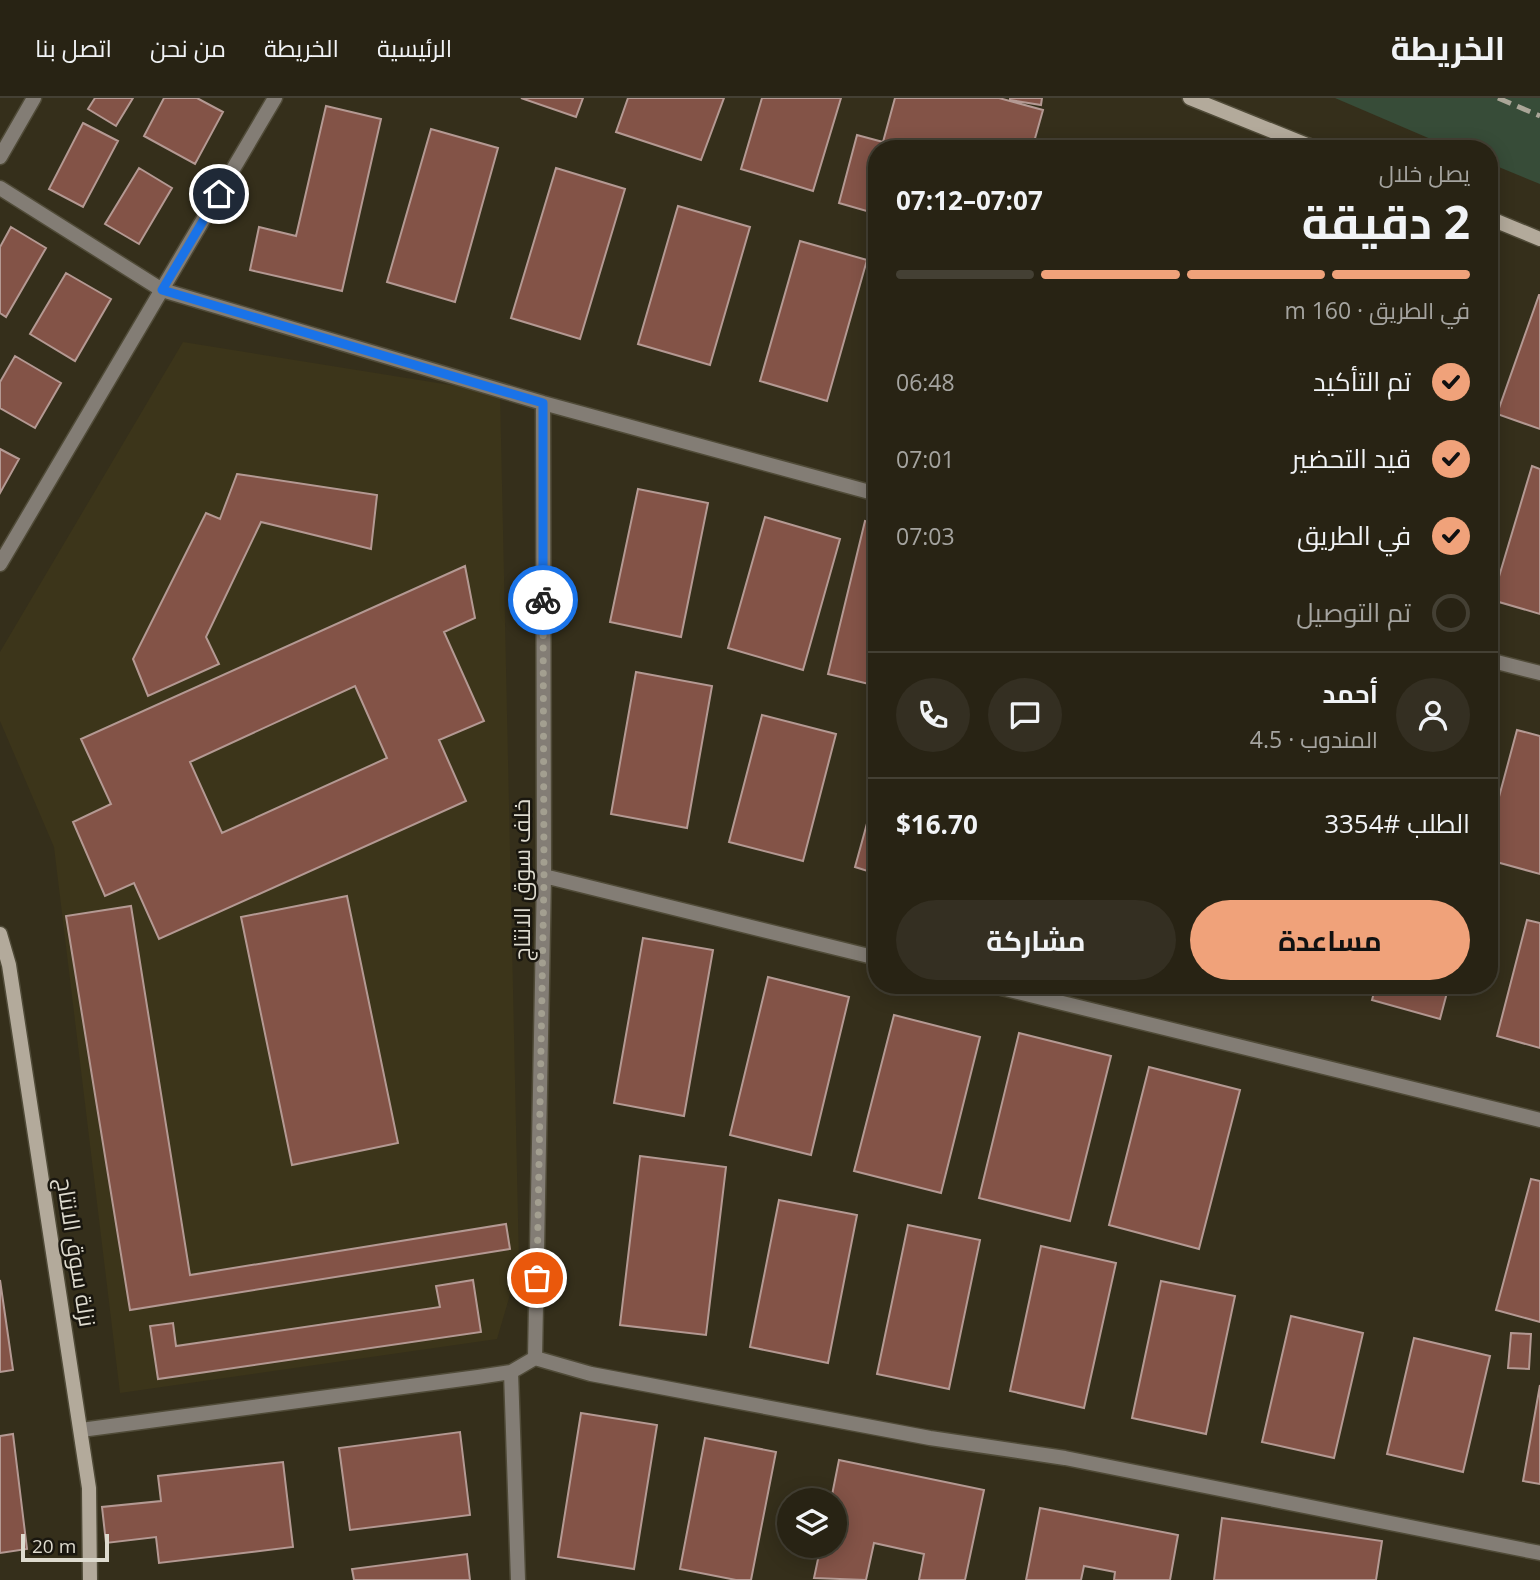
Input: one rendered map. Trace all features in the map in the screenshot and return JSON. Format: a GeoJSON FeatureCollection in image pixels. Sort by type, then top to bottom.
{"type":"FeatureCollection","features":[{"type":"Feature","properties":{"kind":"street"},"geometry":{"type":"LineString","coordinates":[[0,157],[34,98]]}},
{"type":"Feature","properties":{"kind":"street"},"geometry":{"type":"LineString","coordinates":[[0,564],[275,98]]}},
{"type":"Feature","properties":{"kind":"street"},"geometry":{"type":"LineString","coordinates":[[1190,98],[1295,140]]}},
{"type":"Feature","properties":{"kind":"street"},"geometry":{"type":"LineString","coordinates":[[0,188],[162,290],[543,403],[868,492]]}},
{"type":"Feature","properties":{"kind":"street"},"geometry":{"type":"LineString","coordinates":[[1498,222],[1540,239]]}},
{"type":"Feature","properties":{"kind":"street","name":"خلف سوق الانتاج"},"geometry":{"type":"LineString","coordinates":[[535,1358],[544,876],[543,403]]}},
{"type":"Feature","properties":{"kind":"street"},"geometry":{"type":"LineString","coordinates":[[1498,662],[1540,673]]}},
{"type":"Feature","properties":{"kind":"street"},"geometry":{"type":"LineString","coordinates":[[544,876],[868,956]]}},
{"type":"Feature","properties":{"kind":"street","name":"نزلة سوق الانتاج"},"geometry":{"type":"LineString","coordinates":[[0,934],[81,1430],[89,1488],[90,1580]]}},
{"type":"Feature","properties":{"kind":"street"},"geometry":{"type":"LineString","coordinates":[[1026,994],[1540,1120]]}},
{"type":"Feature","properties":{"kind":"street"},"geometry":{"type":"LineString","coordinates":[[81,1430],[511,1372],[535,1358],[591,1374],[930,1438],[1065,1458],[1540,1553]]}},
{"type":"Feature","properties":{"kind":"street"},"geometry":{"type":"LineString","coordinates":[[511,1372],[518,1580]]}},
{"type":"Feature","properties":{"kind":"shaded area"},"geometry":{"type":"Polygon","coordinates":[[[183,342],[500,393],[519,1264],[497,1339],[120,1393],[54,847],[0,721],[0,652],[183,342]]]}},
{"type":"Feature","properties":{"kind":"green space"},"geometry":{"type":"Polygon","coordinates":[[[1335,98],[1540,98],[1540,184],[1498,167],[1498,140],[1433,140],[1335,98]]]}},
{"type":"Feature","properties":{"kind":"building"},"geometry":{"type":"Polygon","coordinates":[[[95,98],[133,98],[116,126],[88,109],[95,98]]]}},
{"type":"Feature","properties":{"kind":"building"},"geometry":{"type":"Polygon","coordinates":[[[164,98],[197,98],[223,112],[195,164],[144,136],[164,98]]]}},
{"type":"Feature","properties":{"kind":"building"},"geometry":{"type":"Polygon","coordinates":[[[521,98],[583,98],[576,117],[521,98]]]}},
{"type":"Feature","properties":{"kind":"building"},"geometry":{"type":"Polygon","coordinates":[[[628,98],[724,98],[701,160],[616,132],[628,98]]]}},
{"type":"Feature","properties":{"kind":"building"},"geometry":{"type":"Polygon","coordinates":[[[762,98],[841,98],[813,191],[741,169],[762,98]]]}},
{"type":"Feature","properties":{"kind":"building"},"geometry":{"type":"Polygon","coordinates":[[[895,98],[999,98],[1043,110],[1035,140],[884,140],[895,98]]]}},
{"type":"Feature","properties":{"kind":"building"},"geometry":{"type":"Polygon","coordinates":[[[1010,98],[1042,98],[1041,105],[1010,98]]]}},
{"type":"Feature","properties":{"kind":"building"},"geometry":{"type":"Polygon","coordinates":[[[326,106],[381,119],[342,291],[250,270],[259,227],[296,236],[326,106]]]}},
{"type":"Feature","properties":{"kind":"building"},"geometry":{"type":"Polygon","coordinates":[[[83,123],[118,141],[83,207],[49,189],[83,123]]]}},
{"type":"Feature","properties":{"kind":"building"},"geometry":{"type":"Polygon","coordinates":[[[431,129],[498,148],[455,302],[387,282],[431,129]]]}},
{"type":"Feature","properties":{"kind":"building"},"geometry":{"type":"Polygon","coordinates":[[[857,135],[876,140],[868,140],[868,211],[839,203],[857,135]]]}},
{"type":"Feature","properties":{"kind":"building"},"geometry":{"type":"Polygon","coordinates":[[[139,168],[172,188],[139,244],[105,224],[139,168]]]}},
{"type":"Feature","properties":{"kind":"building"},"geometry":{"type":"Polygon","coordinates":[[[556,168],[625,189],[580,339],[511,318],[556,168]]]}},
{"type":"Feature","properties":{"kind":"building"},"geometry":{"type":"Polygon","coordinates":[[[678,206],[750,227],[710,365],[638,344],[678,206]]]}},
{"type":"Feature","properties":{"kind":"building"},"geometry":{"type":"Polygon","coordinates":[[[11,227],[46,248],[6,317],[0,313],[0,247],[11,227]]]}},
{"type":"Feature","properties":{"kind":"building"},"geometry":{"type":"Polygon","coordinates":[[[800,241],[867,260],[827,401],[760,381],[800,241]]]}},
{"type":"Feature","properties":{"kind":"building"},"geometry":{"type":"Polygon","coordinates":[[[66,273],[111,299],[75,361],[30,334],[66,273]]]}},
{"type":"Feature","properties":{"kind":"building"},"geometry":{"type":"Polygon","coordinates":[[[1540,295],[1540,429],[1498,414],[1540,295]]]}},
{"type":"Feature","properties":{"kind":"building"},"geometry":{"type":"Polygon","coordinates":[[[15,356],[61,383],[35,428],[0,408],[0,382],[15,356]]]}},
{"type":"Feature","properties":{"kind":"building"},"geometry":{"type":"Polygon","coordinates":[[[0,449],[19,459],[0,493],[0,449]]]}},
{"type":"Feature","properties":{"kind":"building"},"geometry":{"type":"Polygon","coordinates":[[[1532,466],[1540,469],[1540,614],[1498,602],[1498,580],[1532,466]]]}},
{"type":"Feature","properties":{"kind":"building"},"geometry":{"type":"Polygon","coordinates":[[[237,474],[377,495],[371,549],[261,522],[206,637],[219,664],[148,696],[133,659],[206,513],[220,519],[237,474]]]}},
{"type":"Feature","properties":{"kind":"building"},"geometry":{"type":"Polygon","coordinates":[[[638,489],[708,503],[681,637],[610,622],[638,489]]]}},
{"type":"Feature","properties":{"kind":"building"},"geometry":{"type":"Polygon","coordinates":[[[765,517],[840,539],[803,670],[728,648],[765,517]]]}},
{"type":"Feature","properties":{"kind":"building"},"geometry":{"type":"Polygon","coordinates":[[[865,521],[868,522],[868,684],[828,674],[865,521]]]}},
{"type":"Feature","properties":{"kind":"building"},"geometry":{"type":"Polygon","coordinates":[[[465,566],[475,618],[444,632],[484,721],[439,740],[466,801],[159,939],[134,883],[105,896],[73,822],[111,804],[81,739],[465,566]],[[355,686],[190,762],[222,833],[387,758],[355,686]]]}},
{"type":"Feature","properties":{"kind":"building"},"geometry":{"type":"Polygon","coordinates":[[[636,672],[712,686],[687,828],[611,814],[636,672]]]}},
{"type":"Feature","properties":{"kind":"building"},"geometry":{"type":"Polygon","coordinates":[[[762,715],[836,734],[803,861],[729,842],[762,715]]]}},
{"type":"Feature","properties":{"kind":"building"},"geometry":{"type":"Polygon","coordinates":[[[1517,730],[1540,736],[1540,874],[1498,862],[1498,801],[1517,730]]]}},
{"type":"Feature","properties":{"kind":"building"},"geometry":{"type":"Polygon","coordinates":[[[868,820],[868,871],[855,867],[868,820]]]}},
{"type":"Feature","properties":{"kind":"building"},"geometry":{"type":"Polygon","coordinates":[[[347,896],[398,1143],[292,1165],[241,917],[347,896]]]}},
{"type":"Feature","properties":{"kind":"building"},"geometry":{"type":"Polygon","coordinates":[[[131,906],[190,1275],[506,1224],[510,1249],[130,1310],[66,916],[131,906]]]}},
{"type":"Feature","properties":{"kind":"building"},"geometry":{"type":"Polygon","coordinates":[[[1527,920],[1540,923],[1540,1048],[1497,1036],[1527,920]]]}},
{"type":"Feature","properties":{"kind":"building"},"geometry":{"type":"Polygon","coordinates":[[[643,938],[713,950],[684,1116],[614,1103],[643,938]]]}},
{"type":"Feature","properties":{"kind":"building"},"geometry":{"type":"Polygon","coordinates":[[[768,977],[849,997],[811,1155],[730,1135],[768,977]]]}},
{"type":"Feature","properties":{"kind":"building"},"geometry":{"type":"Polygon","coordinates":[[[1374,994],[1447,994],[1440,1019],[1372,1000],[1374,994]]]}},
{"type":"Feature","properties":{"kind":"building"},"geometry":{"type":"Polygon","coordinates":[[[894,1015],[980,1037],[941,1193],[854,1171],[894,1015]]]}},
{"type":"Feature","properties":{"kind":"building"},"geometry":{"type":"Polygon","coordinates":[[[1019,1033],[1111,1056],[1070,1221],[979,1198],[1019,1033]]]}},
{"type":"Feature","properties":{"kind":"building"},"geometry":{"type":"Polygon","coordinates":[[[1149,1067],[1240,1090],[1199,1249],[1109,1225],[1149,1067]]]}},
{"type":"Feature","properties":{"kind":"building"},"geometry":{"type":"Polygon","coordinates":[[[640,1156],[726,1167],[706,1335],[620,1325],[640,1156]]]}},
{"type":"Feature","properties":{"kind":"building"},"geometry":{"type":"Polygon","coordinates":[[[1531,1179],[1540,1181],[1540,1322],[1496,1310],[1531,1179]]]}},
{"type":"Feature","properties":{"kind":"building"},"geometry":{"type":"Polygon","coordinates":[[[779,1200],[857,1215],[828,1363],[750,1347],[779,1200]]]}},
{"type":"Feature","properties":{"kind":"building"},"geometry":{"type":"Polygon","coordinates":[[[908,1225],[980,1240],[949,1389],[877,1374],[908,1225]]]}},
{"type":"Feature","properties":{"kind":"building"},"geometry":{"type":"Polygon","coordinates":[[[1041,1246],[1116,1263],[1084,1408],[1010,1391],[1041,1246]]]}},
{"type":"Feature","properties":{"kind":"building"},"geometry":{"type":"Polygon","coordinates":[[[0,1280],[13,1370],[0,1372],[0,1280]]]}},
{"type":"Feature","properties":{"kind":"building"},"geometry":{"type":"Polygon","coordinates":[[[473,1280],[481,1332],[158,1379],[150,1326],[173,1323],[176,1346],[440,1307],[436,1286],[473,1280]]]}},
{"type":"Feature","properties":{"kind":"building"},"geometry":{"type":"Polygon","coordinates":[[[1161,1281],[1235,1296],[1206,1434],[1132,1418],[1161,1281]]]}},
{"type":"Feature","properties":{"kind":"building"},"geometry":{"type":"Polygon","coordinates":[[[1291,1316],[1363,1333],[1334,1458],[1262,1442],[1291,1316]]]}},
{"type":"Feature","properties":{"kind":"building"},"geometry":{"type":"Polygon","coordinates":[[[1511,1333],[1531,1334],[1529,1369],[1508,1368],[1511,1333]]]}},
{"type":"Feature","properties":{"kind":"building"},"geometry":{"type":"Polygon","coordinates":[[[1414,1338],[1490,1356],[1463,1472],[1387,1454],[1414,1338]]]}},
{"type":"Feature","properties":{"kind":"building"},"geometry":{"type":"Polygon","coordinates":[[[1540,1385],[1540,1484],[1523,1481],[1540,1385]]]}},
{"type":"Feature","properties":{"kind":"building"},"geometry":{"type":"Polygon","coordinates":[[[581,1413],[657,1425],[634,1569],[558,1557],[581,1413]]]}},
{"type":"Feature","properties":{"kind":"building"},"geometry":{"type":"Polygon","coordinates":[[[460,1432],[470,1515],[350,1530],[339,1448],[460,1432]]]}},
{"type":"Feature","properties":{"kind":"building"},"geometry":{"type":"Polygon","coordinates":[[[13,1434],[27,1549],[0,1553],[0,1436],[13,1434]]]}},
{"type":"Feature","properties":{"kind":"building"},"geometry":{"type":"Polygon","coordinates":[[[705,1438],[776,1452],[751,1580],[736,1580],[680,1569],[705,1438]]]}},
{"type":"Feature","properties":{"kind":"building"},"geometry":{"type":"Polygon","coordinates":[[[839,1460],[984,1490],[965,1580],[919,1580],[924,1554],[874,1543],[866,1580],[814,1578],[818,1558],[847,1558],[847,1488],[833,1488],[839,1460]]]}},
{"type":"Feature","properties":{"kind":"building"},"geometry":{"type":"Polygon","coordinates":[[[283,1462],[293,1547],[159,1563],[156,1537],[106,1543],[102,1507],[161,1501],[158,1476],[283,1462]]]}},
{"type":"Feature","properties":{"kind":"building"},"geometry":{"type":"Polygon","coordinates":[[[1040,1508],[1178,1535],[1170,1580],[1114,1580],[1115,1572],[1084,1566],[1081,1580],[1026,1580],[1040,1508]]]}},
{"type":"Feature","properties":{"kind":"building"},"geometry":{"type":"Polygon","coordinates":[[[1222,1518],[1382,1541],[1376,1580],[1214,1580],[1222,1518]]]}},
{"type":"Feature","properties":{"kind":"building"},"geometry":{"type":"Polygon","coordinates":[[[467,1554],[470,1580],[354,1580],[352,1569],[467,1554]]]}},
{"type":"Feature","properties":{"kind":"railway"},"geometry":{"type":"LineString","coordinates":[[1498,98],[1540,116]]}},
{"type":"Feature","properties":{"kind":"way so far"},"geometry":{"type":"LineString","coordinates":[[537,1278],[544,876],[543,600]]}},
{"type":"Feature","properties":{"kind":"route"},"geometry":{"type":"LineString","coordinates":[[219,194],[162,290],[543,403],[543,600]]}}]}
